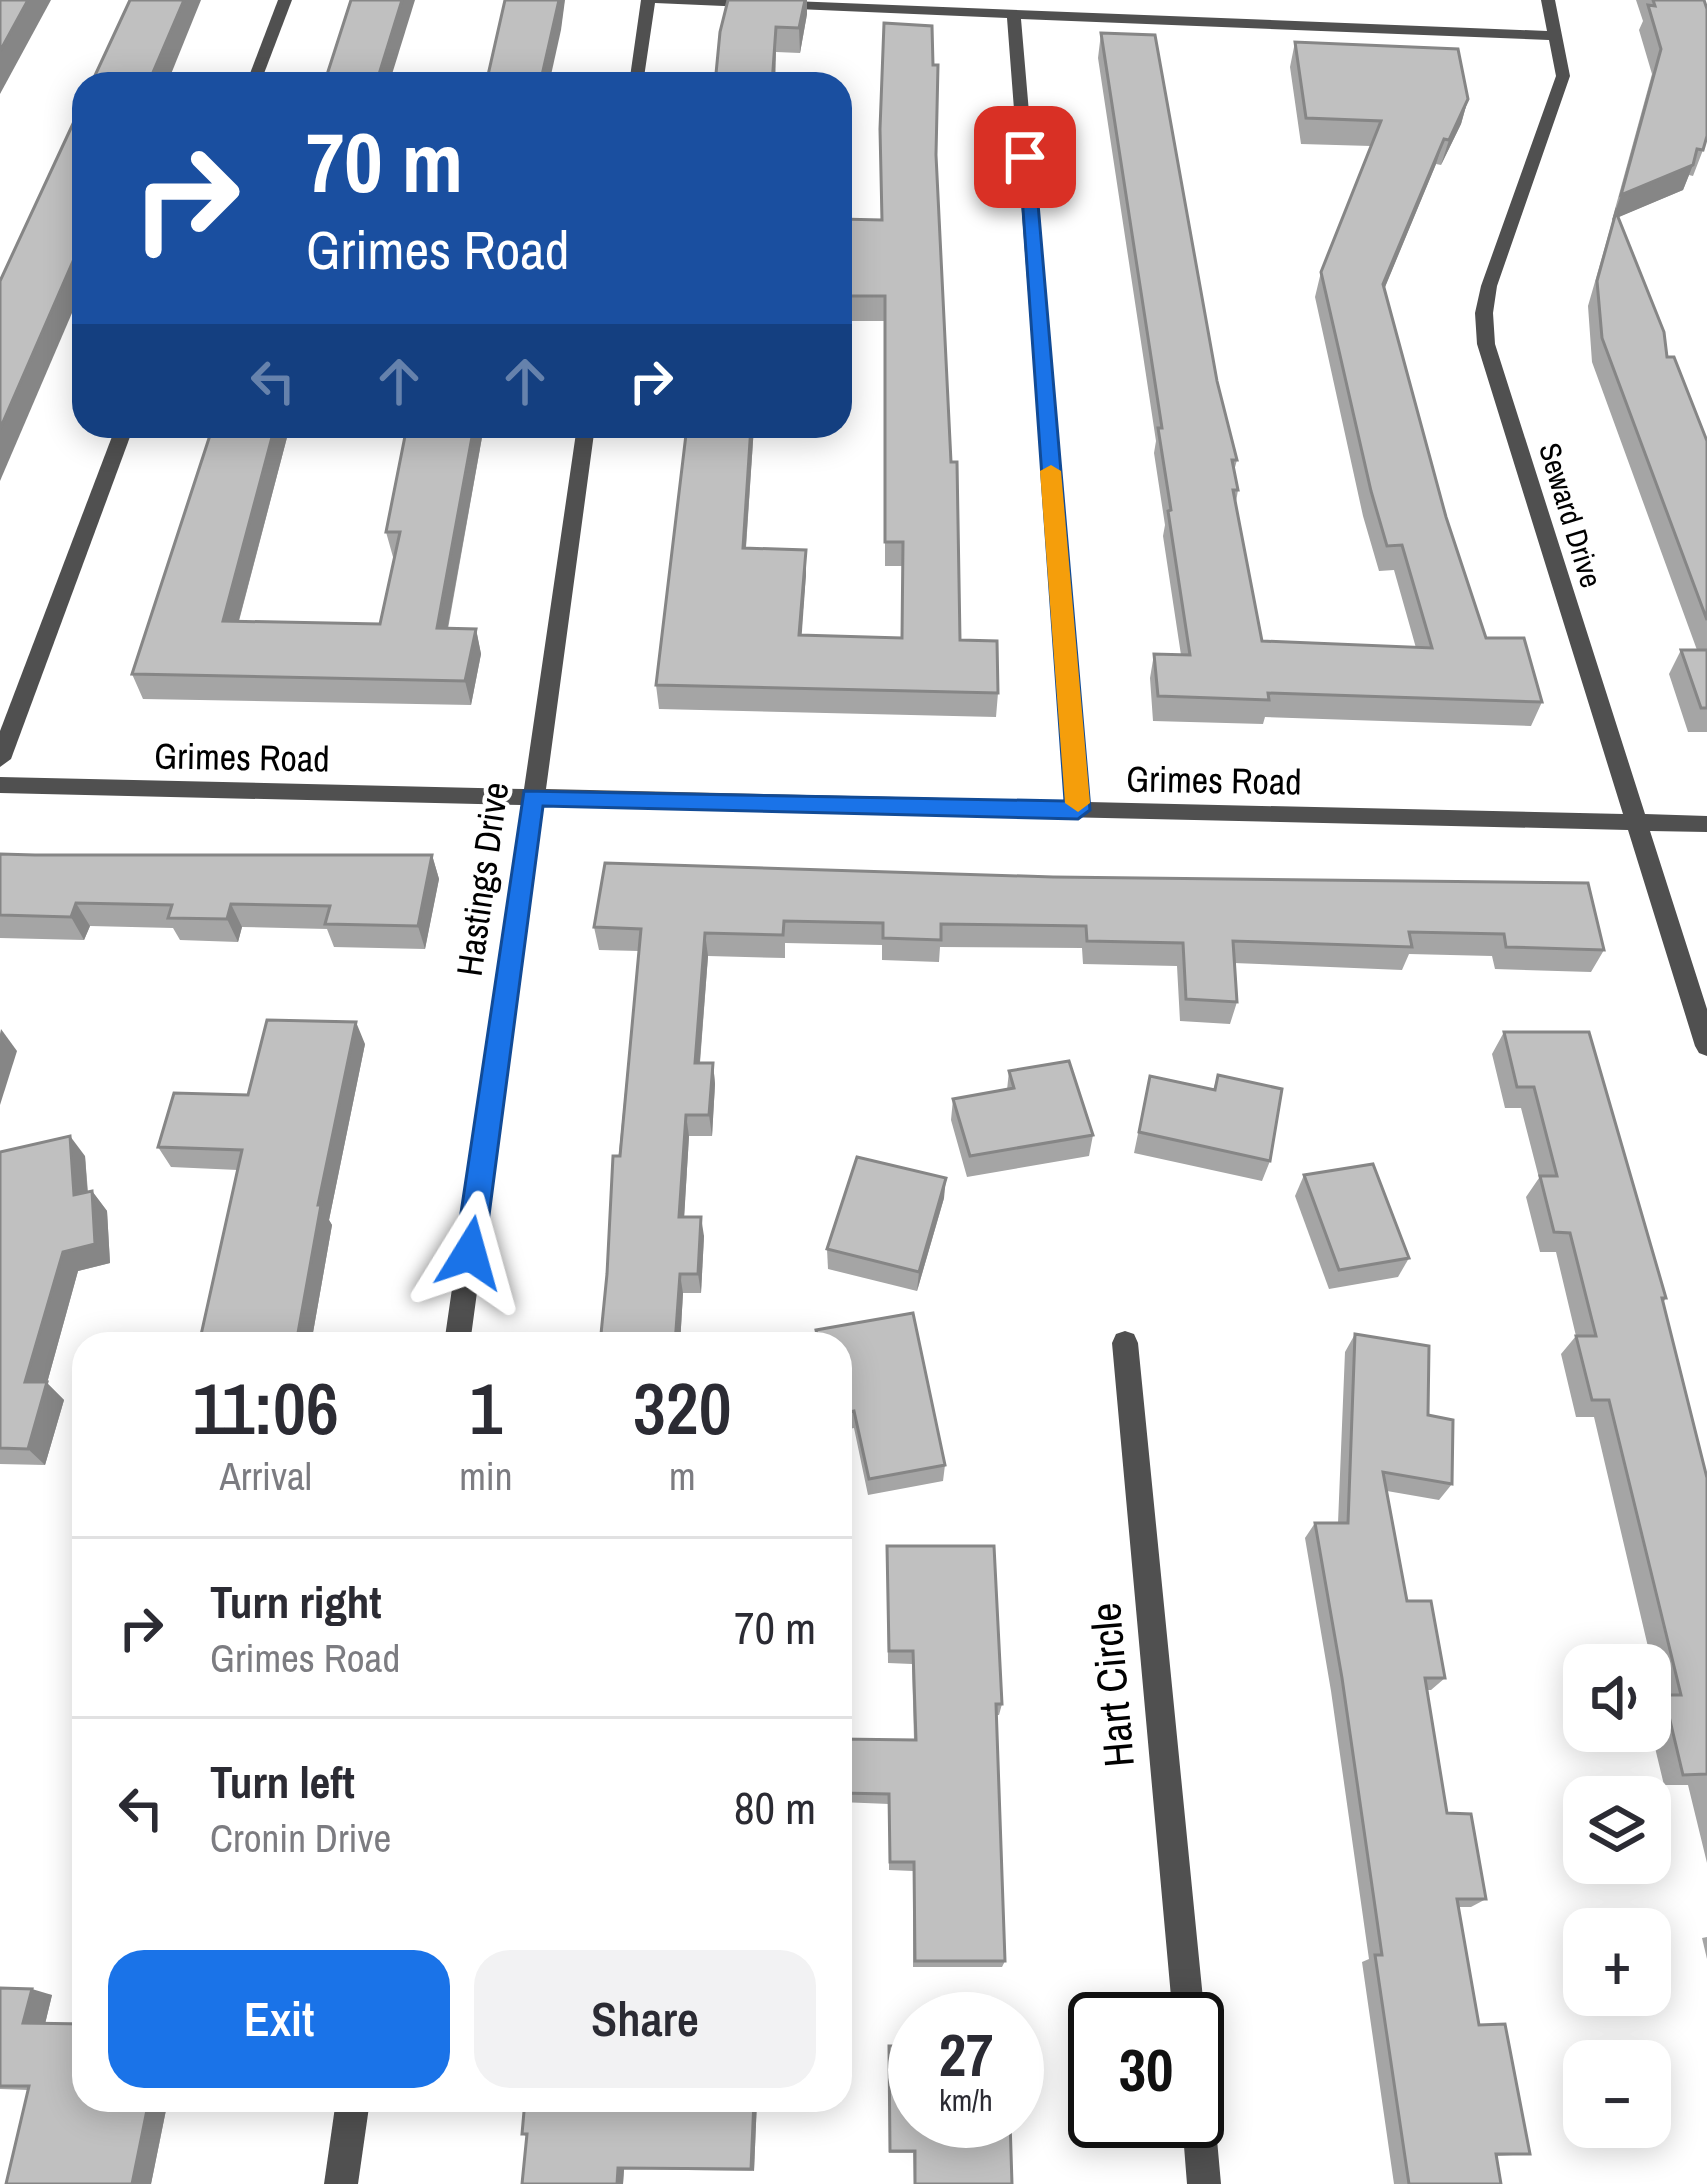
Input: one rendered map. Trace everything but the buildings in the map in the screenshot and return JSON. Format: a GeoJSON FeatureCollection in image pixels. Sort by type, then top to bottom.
{"type":"FeatureCollection","features":[{"type":"Feature","properties":{"kind":"street"},"geometry":{"type":"LineString","coordinates":[[258,72],[285,0]]}},
{"type":"Feature","properties":{"kind":"street"},"geometry":{"type":"LineString","coordinates":[[638,72],[648,0]]}},
{"type":"Feature","properties":{"kind":"street"},"geometry":{"type":"LineString","coordinates":[[660,0],[1556,36]]}},
{"type":"Feature","properties":{"kind":"street","name":"Seward Drive"},"geometry":{"type":"LineString","coordinates":[[1548,0],[1563,76],[1490,286],[1484,313],[1486,344],[1707,1046]]}},
{"type":"Feature","properties":{"kind":"street"},"geometry":{"type":"LineString","coordinates":[[1014,17],[1078,810]]}},
{"type":"Feature","properties":{"kind":"street"},"geometry":{"type":"LineString","coordinates":[[0,759],[120,438]]}},
{"type":"Feature","properties":{"kind":"street","name":"Hastings Drive"},"geometry":{"type":"LineString","coordinates":[[459,1332],[584,438]]}},
{"type":"Feature","properties":{"kind":"street","name":"Grimes Road"},"geometry":{"type":"LineString","coordinates":[[0,785],[1707,824]]}},
{"type":"Feature","properties":{"kind":"street","name":"Hart Circle"},"geometry":{"type":"LineString","coordinates":[[1125,1343],[1186,1992]]}},
{"type":"Feature","properties":{"kind":"street"},"geometry":{"type":"LineString","coordinates":[[341,2184],[351,2112]]}},
{"type":"Feature","properties":{"kind":"street"},"geometry":{"type":"LineString","coordinates":[[1201,2148],[1204,2184]]}},
{"type":"Feature","properties":{"kind":"slow traffic"},"geometry":{"type":"LineString","coordinates":[[1051,471],[1078,803]]}},
{"type":"Feature","properties":{"kind":"route"},"geometry":{"type":"LineString","coordinates":[[470,1253],[532,797],[1078,810],[1025,157]]}}]}
